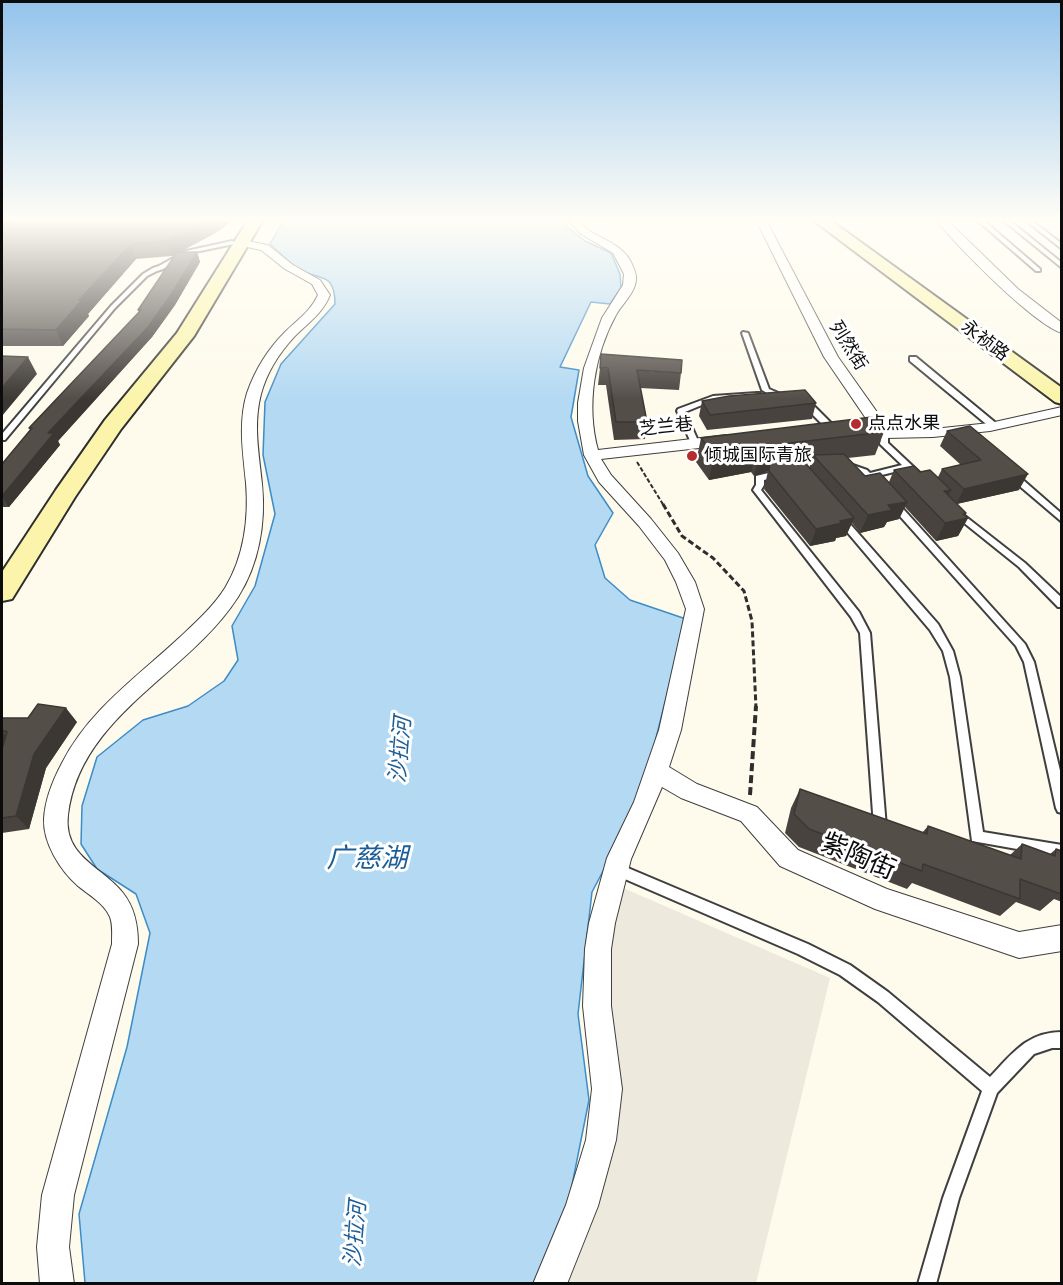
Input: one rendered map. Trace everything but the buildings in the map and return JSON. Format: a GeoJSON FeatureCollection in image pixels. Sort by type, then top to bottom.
{"type":"FeatureCollection","features":[{"type":"Feature","properties":{"kind":"main road"},"geometry":{"type":"LineString","coordinates":[[2,592],[10,555],[185,336],[216,280]]}},
{"type":"Feature","properties":{"kind":"main road","name":"永祯路"},"geometry":{"type":"LineString","coordinates":[[902,280],[1062,398]]}},
{"type":"Feature","properties":{"kind":"main road","name":"永祯路"},"geometry":{"type":"LineString","coordinates":[[928,280],[1033,355]]}},
{"type":"Feature","properties":{"kind":"street"},"geometry":{"type":"LineString","coordinates":[[57,1284],[53,1247],[58,1195],[125,944],[125,928],[116,903],[84,876],[72,862],[59,840],[56,833],[59,799],[70,768],[95,729],[184,645],[224,603],[237,584],[255,521],[255,495],[248,432],[255,389],[268,360],[287,337],[314,311],[324,295],[312,280]]}},
{"type":"Feature","properties":{"kind":"street"},"geometry":{"type":"LineString","coordinates":[[550,1284],[582,1206],[601,1140],[607,1089],[597,1006],[598,949],[602,923],[616,869],[645,804],[670,730],[694,609],[691,595],[662,544],[609,484],[592,455],[584,419],[588,374],[608,318],[629,285],[630,280]]}},
{"type":"Feature","properties":{"kind":"street","name":"列然街"},"geometry":{"type":"LineString","coordinates":[[792,280],[831,357],[881,429]]}},
{"type":"Feature","properties":{"kind":"street"},"geometry":{"type":"LineString","coordinates":[[999,280],[1034,312],[1062,330]]}},
{"type":"Feature","properties":{"kind":"street"},"geometry":{"type":"LineString","coordinates":[[808,431],[831,428],[965,434],[1062,411]]}},
{"type":"Feature","properties":{"kind":"street","name":"芝兰巷"},"geometry":{"type":"LineString","coordinates":[[592,455],[740,438]]}},
{"type":"Feature","properties":{"kind":"street","name":"紫陶街"},"geometry":{"type":"LineString","coordinates":[[656,771],[689,791],[749,814],[789,858],[884,900],[1019,945],[1062,938]]}},
{"type":"Feature","properties":{"kind":"lane"},"geometry":{"type":"LineString","coordinates":[[2,438],[114,307],[140,280]]}},
{"type":"Feature","properties":{"kind":"lane"},"geometry":{"type":"LineString","coordinates":[[745,333],[766,390],[772,395]]}},
{"type":"Feature","properties":{"kind":"lane"},"geometry":{"type":"LineString","coordinates":[[913,359],[994,426]]}},
{"type":"Feature","properties":{"kind":"lane"},"geometry":{"type":"LineString","coordinates":[[695,443],[681,411],[713,398],[736,395],[772,395],[792,398],[810,405],[831,428]]}},
{"type":"Feature","properties":{"kind":"lane"},"geometry":{"type":"LineString","coordinates":[[881,429],[884,444],[924,481]]}},
{"type":"Feature","properties":{"kind":"lane"},"geometry":{"type":"LineString","coordinates":[[842,465],[857,469],[868,476],[1020,644],[1029,662],[1062,808]]}},
{"type":"Feature","properties":{"kind":"lane"},"geometry":{"type":"LineString","coordinates":[[868,476],[908,466]]}},
{"type":"Feature","properties":{"kind":"lane"},"geometry":{"type":"LineString","coordinates":[[1003,467],[1062,519]]}},
{"type":"Feature","properties":{"kind":"lane"},"geometry":{"type":"LineString","coordinates":[[788,472],[759,478],[760,485],[757,490],[855,615],[865,633],[880,827]]}},
{"type":"Feature","properties":{"kind":"lane"},"geometry":{"type":"LineString","coordinates":[[947,504],[1022,565],[1062,604]]}},
{"type":"Feature","properties":{"kind":"lane"},"geometry":{"type":"LineString","coordinates":[[828,505],[934,627],[948,651],[955,677],[976,837],[1062,851]]}},
{"type":"Feature","properties":{"kind":"lane"},"geometry":{"type":"LineString","coordinates":[[616,869],[803,949],[844,970],[883,997],[992,1088]]}},
{"type":"Feature","properties":{"kind":"lane"},"geometry":{"type":"LineString","coordinates":[[927,1284],[951,1198],[992,1088],[1029,1048],[1052,1040],[1062,1040]]}},
{"type":"Feature","properties":{"kind":"path"},"geometry":{"type":"LineString","coordinates":[[630,450],[682,536],[713,558],[744,591],[752,621],[756,710],[749,814]]}},
{"type":"Feature","properties":{"kind":"shaded area"},"geometry":{"type":"Polygon","coordinates":[[[621,887],[830,978],[756,1283],[568,1284],[596,1213],[615,1144],[620,1065],[610,1006],[611,951],[621,887]]]}},
{"type":"Feature","properties":{"kind":"water","name":"广慈湖"},"geometry":{"type":"Polygon","coordinates":[[[328,280],[620,280],[621,288],[610,304],[591,302],[560,367],[579,370],[571,417],[588,476],[613,513],[595,545],[605,578],[630,600],[686,619],[654,746],[627,826],[592,892],[578,1014],[589,1100],[569,1200],[534,1283],[85,1283],[79,1214],[127,1047],[150,933],[136,894],[97,869],[81,844],[82,806],[97,757],[143,720],[188,706],[224,681],[238,660],[232,626],[255,586],[275,514],[263,455],[265,402],[281,364],[335,304],[332,285],[328,280]]]}},
{"type":"Feature","properties":{"kind":"place","name":"点点水果"},"geometry":{"type":"Point","coordinates":[856,424]}},
{"type":"Feature","properties":{"kind":"place","name":"倾城国际青旅"},"geometry":{"type":"Point","coordinates":[692,456]}},
{"type":"Feature","properties":{"kind":"water label","name":"沙拉河"},"geometry":{"type":"Point","coordinates":[401,750]}},
{"type":"Feature","properties":{"kind":"water label","name":"沙拉河"},"geometry":{"type":"Point","coordinates":[356,1234]}}]}
